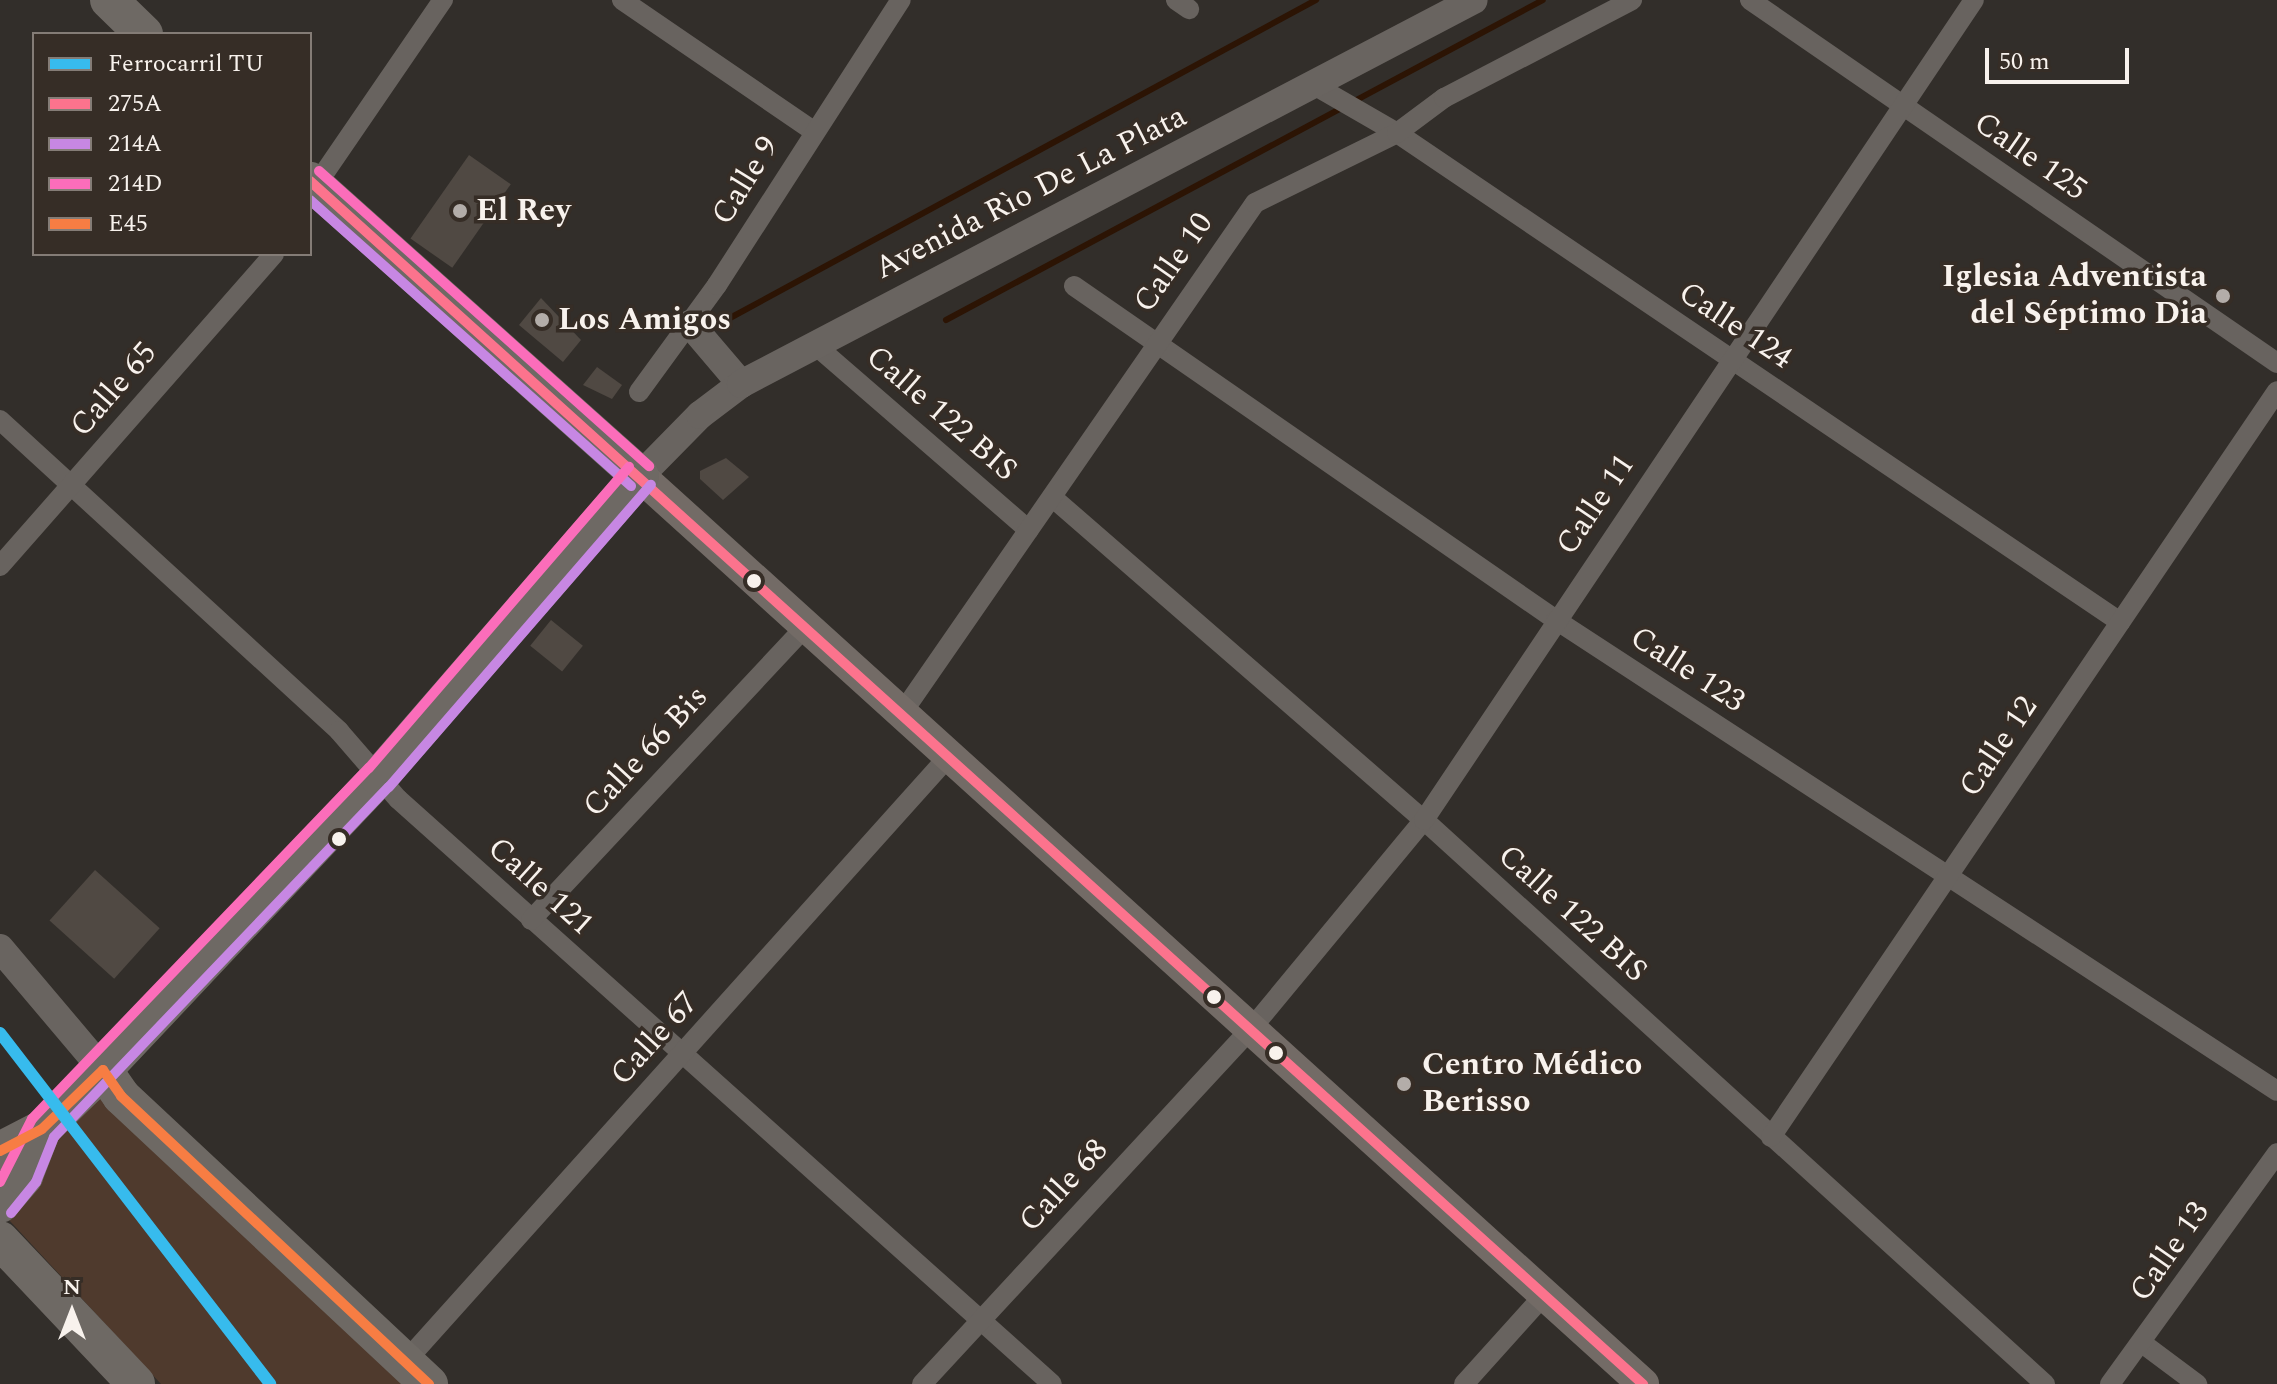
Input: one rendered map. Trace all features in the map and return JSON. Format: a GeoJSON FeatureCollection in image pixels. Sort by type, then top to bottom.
{"type":"FeatureCollection","features":[{"type":"Feature","properties":{"kind":"highway"},"geometry":{"type":"LineString","coordinates":[[109,0],[142,32]]}},
{"type":"Feature","properties":{"kind":"highway"},"geometry":{"type":"LineString","coordinates":[[0,1151],[42,1129],[103,1070],[379,777],[640,476],[312,187]]}},
{"type":"Feature","properties":{"kind":"highway"},"geometry":{"type":"LineString","coordinates":[[103,1070],[121,1096],[417,1373]]}},
{"type":"Feature","properties":{"kind":"highway"},"geometry":{"type":"LineString","coordinates":[[0,1204],[24,1176],[42,1129]]}},
{"type":"Feature","properties":{"kind":"highway"},"geometry":{"type":"LineString","coordinates":[[0,1240],[136,1384]]}},
{"type":"Feature","properties":{"kind":"main road","name":"Avenida Rìo De La Plata"},"geometry":{"type":"LineString","coordinates":[[640,476],[700,415],[741,384],[814,344],[1325,92],[1474,0]]}},
{"type":"Feature","properties":{"kind":"main road"},"geometry":{"type":"LineString","coordinates":[[690,324],[741,384]]}},
{"type":"Feature","properties":{"kind":"main road"},"geometry":{"type":"LineString","coordinates":[[640,476],[1643,1384]]}},
{"type":"Feature","properties":{"kind":"main road"},"geometry":{"type":"LineString","coordinates":[[0,948],[103,1070]]}},
{"type":"Feature","properties":{"kind":"street"},"geometry":{"type":"LineString","coordinates":[[312,187],[443,0]]}},
{"type":"Feature","properties":{"kind":"street"},"geometry":{"type":"LineString","coordinates":[[622,0],[813,131]]}},
{"type":"Feature","properties":{"kind":"street","name":"Calle 9"},"geometry":{"type":"LineString","coordinates":[[639,392],[690,324],[901,0]]}},
{"type":"Feature","properties":{"kind":"street","name":"Calle 10"},"geometry":{"type":"LineString","coordinates":[[902,713],[1154,343],[1255,203],[1397,133],[1444,98],[1632,0]]}},
{"type":"Feature","properties":{"kind":"street","name":"Calle 125"},"geometry":{"type":"LineString","coordinates":[[1750,0],[2277,363]]}},
{"type":"Feature","properties":{"kind":"street","name":"Calle 11"},"geometry":{"type":"LineString","coordinates":[[1251,1029],[1424,820],[1729,358],[1974,0]]}},
{"type":"Feature","properties":{"kind":"street","name":"Calle 124"},"geometry":{"type":"LineString","coordinates":[[1325,92],[1397,133],[2120,622]]}},
{"type":"Feature","properties":{"kind":"street","name":"Calle 65"},"geometry":{"type":"LineString","coordinates":[[0,566],[272,256]]}},
{"type":"Feature","properties":{"kind":"street","name":"Calle 123"},"geometry":{"type":"LineString","coordinates":[[1074,286],[1556,620],[2277,1091]]}},
{"type":"Feature","properties":{"kind":"street","name":"Calle 122 BIS"},"geometry":{"type":"LineString","coordinates":[[814,344],[1029,530]]}},
{"type":"Feature","properties":{"kind":"street","name":"Calle 12"},"geometry":{"type":"LineString","coordinates":[[1771,1137],[2277,391]]}},
{"type":"Feature","properties":{"kind":"street","name":"Calle 121"},"geometry":{"type":"LineString","coordinates":[[0,420],[339,731],[379,777],[531,920],[1052,1384]]}},
{"type":"Feature","properties":{"kind":"street","name":"Calle 122 BIS"},"geometry":{"type":"LineString","coordinates":[[1052,497],[1424,820],[2045,1384]]}},
{"type":"Feature","properties":{"kind":"street","name":"Calle 66 Bis"},"geometry":{"type":"LineString","coordinates":[[531,920],[806,626]]}},
{"type":"Feature","properties":{"kind":"street","name":"Calle 67"},"geometry":{"type":"LineString","coordinates":[[417,1373],[682,1053],[949,756]]}},
{"type":"Feature","properties":{"kind":"street","name":"Calle 68"},"geometry":{"type":"LineString","coordinates":[[922,1384],[1251,1029]]}},
{"type":"Feature","properties":{"kind":"street","name":"Calle 13"},"geometry":{"type":"LineString","coordinates":[[2110,1384],[2277,1153]]}},
{"type":"Feature","properties":{"kind":"street"},"geometry":{"type":"LineString","coordinates":[[1464,1384],[1544,1295]]}},
{"type":"Feature","properties":{"kind":"street"},"geometry":{"type":"LineString","coordinates":[[2142,1343],[2197,1384]]}},
{"type":"Feature","properties":{"kind":"shaded area"},"geometry":{"type":"Polygon","coordinates":[[[98,1096],[405,1384],[161,1384],[9,1220],[39,1183],[57,1136],[98,1096]]]}},
{"type":"Feature","properties":{"kind":"building","name":"El Rey"},"geometry":{"type":"Polygon","coordinates":[[[469,155],[511,184],[452,268],[410,239],[469,155]]]}},
{"type":"Feature","properties":{"kind":"building"},"geometry":{"type":"Polygon","coordinates":[[[541,298],[581,340],[563,362],[519,325],[541,298]]]}},
{"type":"Feature","properties":{"kind":"building"},"geometry":{"type":"Polygon","coordinates":[[[597,367],[622,385],[612,399],[583,385],[597,367]]]}},
{"type":"Feature","properties":{"kind":"building"},"geometry":{"type":"Polygon","coordinates":[[[726,458],[749,477],[723,500],[700,479],[700,471],[726,458]]]}},
{"type":"Feature","properties":{"kind":"building"},"geometry":{"type":"Polygon","coordinates":[[[551,620],[583,646],[562,671],[530,646],[551,620]]]}},
{"type":"Feature","properties":{"kind":"building"},"geometry":{"type":"Polygon","coordinates":[[[95,870],[160,928],[114,979],[49,921],[95,870]]]}},
{"type":"Feature","properties":{"kind":"waterway"},"geometry":{"type":"LineString","coordinates":[[730,318],[1316,0]]}},
{"type":"Feature","properties":{"kind":"waterway"},"geometry":{"type":"LineString","coordinates":[[946,320],[1543,0]]}},
{"type":"Feature","properties":{"kind":"rail line","name":"TU"},"geometry":{"type":"LineString","coordinates":[[0,1033],[270,1384]]}},
{"type":"Feature","properties":{"kind":"transit line","name":"214D"},"geometry":{"type":"LineString","coordinates":[[319,171],[649,466]]}},
{"type":"Feature","properties":{"kind":"transit line","name":"275A"},"geometry":{"type":"LineString","coordinates":[[312,183],[1643,1384]]}},
{"type":"Feature","properties":{"kind":"transit line","name":"214A"},"geometry":{"type":"LineString","coordinates":[[312,202],[631,486]]}},
{"type":"Feature","properties":{"kind":"transit line","name":"214D"},"geometry":{"type":"LineString","coordinates":[[0,1182],[32,1119],[369,768],[629,467]]}},
{"type":"Feature","properties":{"kind":"transit line","name":"214A"},"geometry":{"type":"LineString","coordinates":[[11,1213],[36,1182],[54,1137],[389,787],[651,485]]}},
{"type":"Feature","properties":{"kind":"transit line","name":"E45"},"geometry":{"type":"LineString","coordinates":[[0,1151],[42,1129],[103,1070],[121,1096],[429,1384]]}},
{"type":"Feature","properties":{"kind":"place","name":"El Rey"},"geometry":{"type":"Point","coordinates":[460,211]}},
{"type":"Feature","properties":{"kind":"place","name":"Iglesia Adventista del Séptimo Dia"},"geometry":{"type":"Point","coordinates":[2223,296]}},
{"type":"Feature","properties":{"kind":"place","name":"Los Amigos"},"geometry":{"type":"Point","coordinates":[542,320]}},
{"type":"Feature","properties":{"kind":"place","name":"Centro Médico Berisso"},"geometry":{"type":"Point","coordinates":[1404,1084]}}]}
